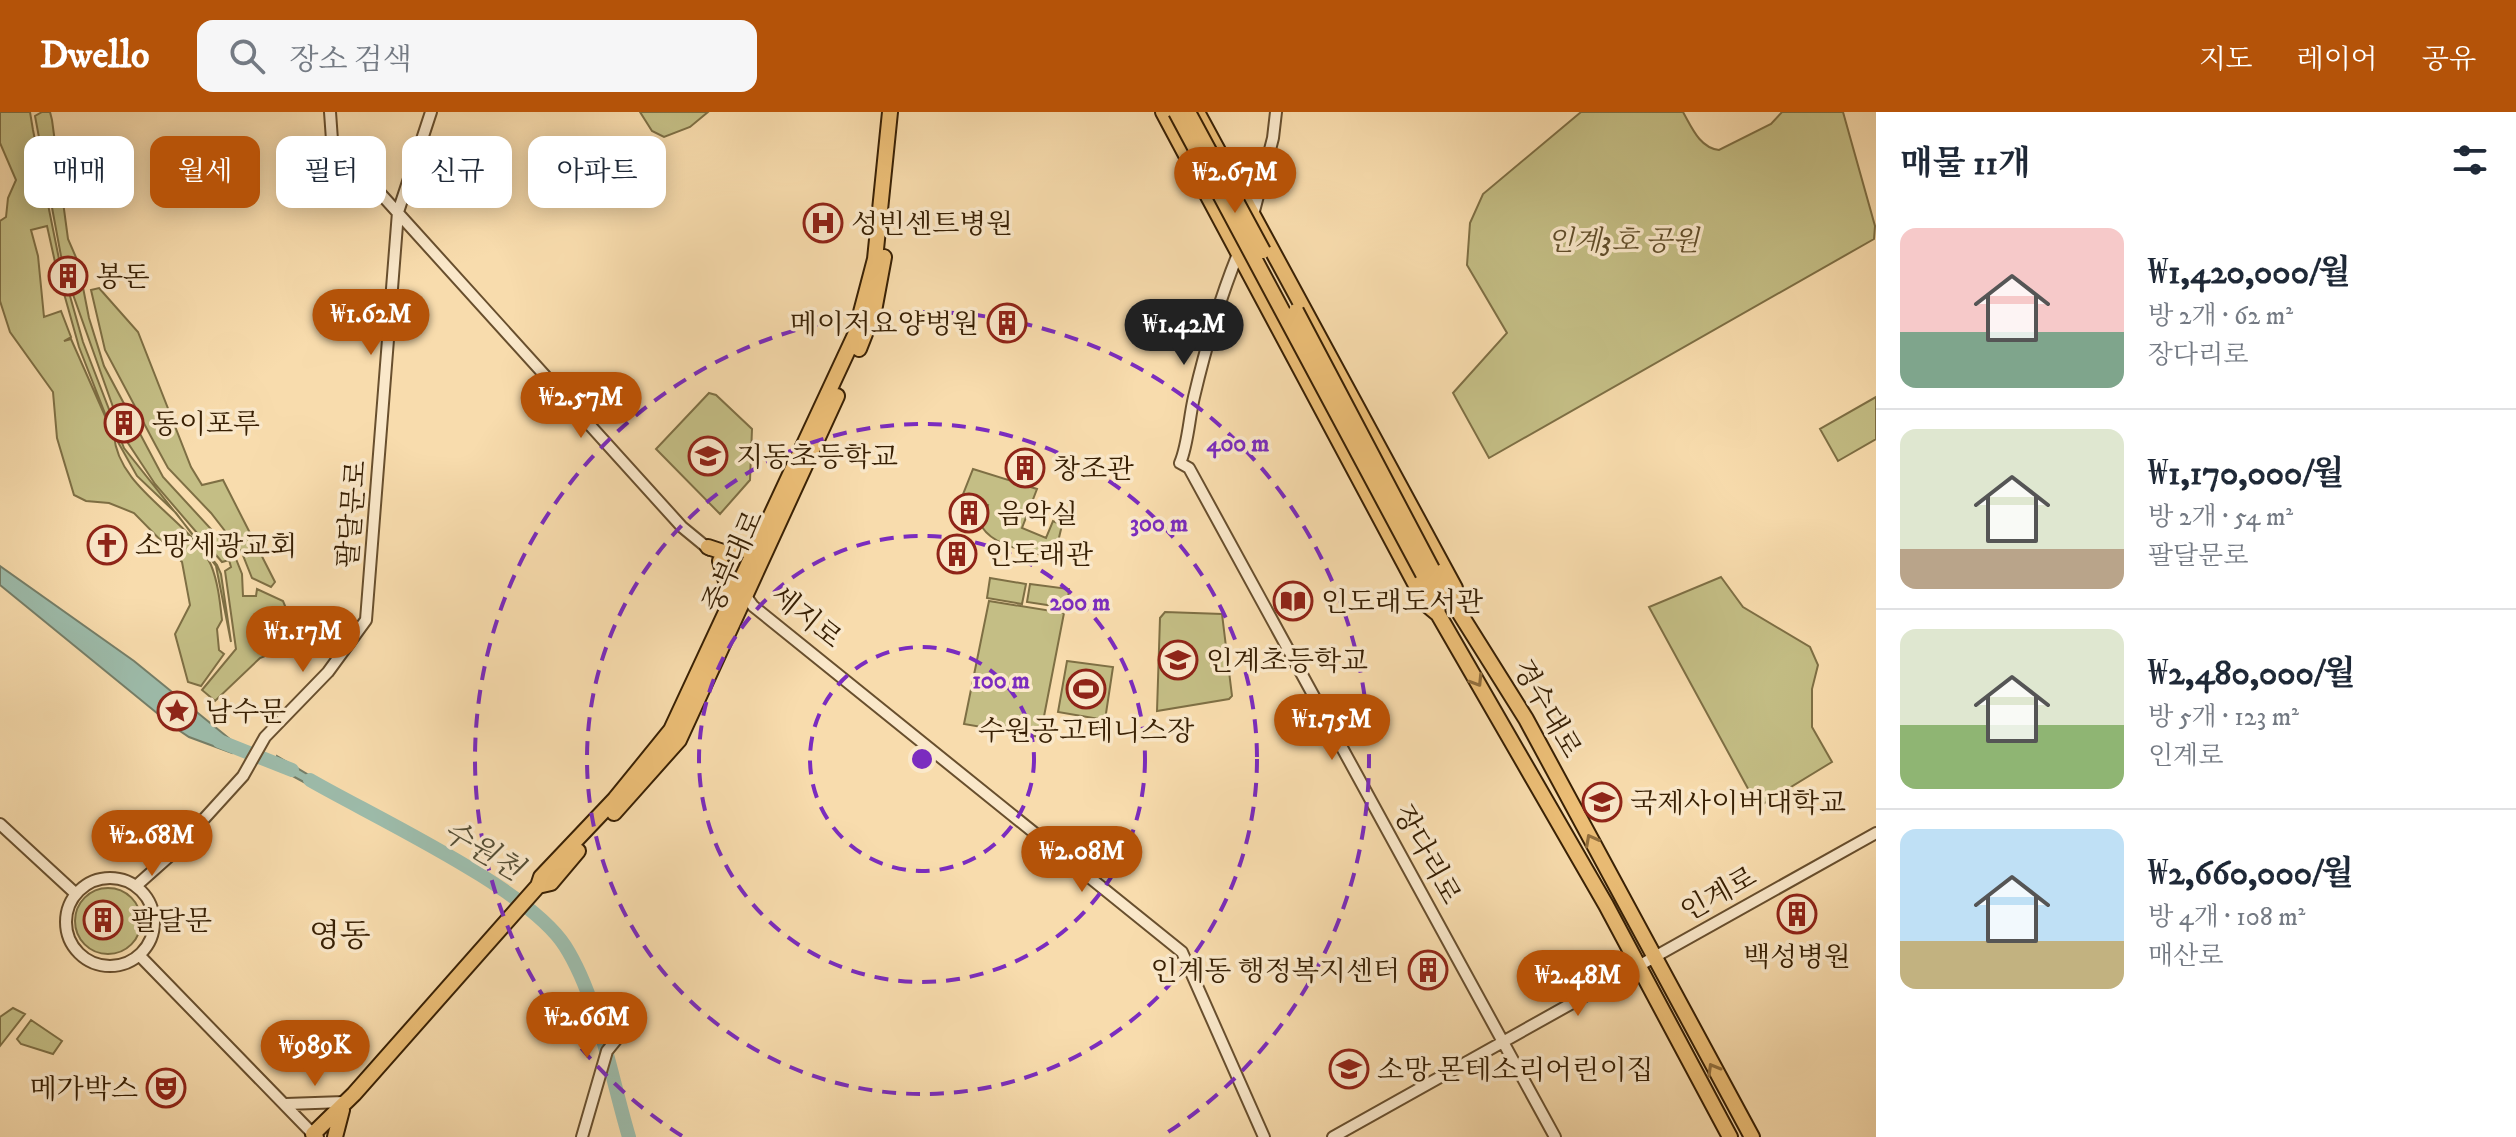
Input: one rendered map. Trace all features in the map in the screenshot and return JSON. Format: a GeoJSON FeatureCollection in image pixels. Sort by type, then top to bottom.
{"type":"FeatureCollection","features":[{"type":"Feature","properties":{"kind":"main road","name":"중부대로"},"geometry":{"type":"LineString","coordinates":[[314,1136],[666,739],[732,602],[742,590],[757,547],[855,335],[875,259],[893,112]]}},
{"type":"Feature","properties":{"kind":"main road","name":"중부대로"},"geometry":{"type":"LineString","coordinates":[[535,889],[551,883],[679,740],[742,590],[874,311],[887,242],[893,112]]}},
{"type":"Feature","properties":{"kind":"main road","name":"경수대로"},"geometry":{"type":"LineString","coordinates":[[1163,112],[1426,604],[1438,614],[1517,746],[1730,1137]]}},
{"type":"Feature","properties":{"kind":"main road"},"geometry":{"type":"LineString","coordinates":[[1176,112],[1428,571]]}},
{"type":"Feature","properties":{"kind":"main road"},"geometry":{"type":"LineString","coordinates":[[1188,112],[1428,571]]}},
{"type":"Feature","properties":{"kind":"main road","name":"경수대로"},"geometry":{"type":"LineString","coordinates":[[1197,112],[1455,588],[1456,603]]}},
{"type":"Feature","properties":{"kind":"main road"},"geometry":{"type":"LineString","coordinates":[[708,547],[740,553],[757,547]]}},
{"type":"Feature","properties":{"kind":"main road"},"geometry":{"type":"LineString","coordinates":[[720,561],[732,602]]}},
{"type":"Feature","properties":{"kind":"main road","name":"경수대로"},"geometry":{"type":"LineString","coordinates":[[1428,571],[1438,614]]}},
{"type":"Feature","properties":{"kind":"main road","name":"경수대로"},"geometry":{"type":"LineString","coordinates":[[1428,571],[1456,603],[1526,719],[1752,1137]]}},
{"type":"Feature","properties":{"kind":"main road"},"geometry":{"type":"LineString","coordinates":[[335,1137],[346,1102]]}},
{"type":"Feature","properties":{"kind":"street","name":"세지로"},"geometry":{"type":"LineString","coordinates":[[330,112],[332,140],[682,527],[708,547],[753,606],[1182,952],[1264,1137]]}},
{"type":"Feature","properties":{"kind":"street","name":"팔달문로"},"geometry":{"type":"LineString","coordinates":[[136,886],[173,853],[246,771],[263,740],[328,672],[366,620],[398,212],[431,112]]}},
{"type":"Feature","properties":{"kind":"street"},"geometry":{"type":"LineString","coordinates":[[1239,252],[1253,215],[1276,112]]}},
{"type":"Feature","properties":{"kind":"street"},"geometry":{"type":"LineString","coordinates":[[1230,173],[1239,174],[1267,158]]}},
{"type":"Feature","properties":{"kind":"street","name":"장다리로"},"geometry":{"type":"LineString","coordinates":[[1239,252],[1207,343],[1188,422],[1184,456],[1192,461],[1189,468],[1555,1137]]}},
{"type":"Feature","properties":{"kind":"street"},"geometry":{"type":"LineString","coordinates":[[0,824],[76,894]]}},
{"type":"Feature","properties":{"kind":"street","name":"인계로"},"geometry":{"type":"LineString","coordinates":[[1333,1137],[1876,833]]}},
{"type":"Feature","properties":{"kind":"street"},"geometry":{"type":"LineString","coordinates":[[111,878],[136,886],[152,911],[153,926],[139,955],[111,966],[83,957],[67,932],[68,907],[76,894],[86,885],[111,878]]}},
{"type":"Feature","properties":{"kind":"street"},"geometry":{"type":"LineString","coordinates":[[139,955],[314,1136]]}},
{"type":"Feature","properties":{"kind":"street"},"geometry":{"type":"LineString","coordinates":[[582,1137],[607,1051],[617,1038]]}},
{"type":"Feature","properties":{"kind":"street"},"geometry":{"type":"LineString","coordinates":[[286,1104],[346,1102]]}},
{"type":"Feature","properties":{"kind":"green space"},"geometry":{"type":"Polygon","coordinates":[[[0,112],[30,112],[35,136],[24,136],[24,208],[49,208],[61,269],[57,271],[47,226],[31,230],[38,256],[44,317],[61,311],[71,337],[64,341],[71,339],[113,434],[79,347],[63,290],[68,289],[83,342],[124,448],[175,512],[137,476],[114,435],[118,454],[141,488],[201,548],[211,565],[222,620],[217,629],[219,650],[224,654],[201,686],[188,682],[175,634],[190,605],[182,562],[134,513],[74,495],[57,438],[53,392],[10,332],[0,301],[0,221],[6,217],[8,198],[16,180],[0,143],[0,112]]]}},
{"type":"Feature","properties":{"kind":"green space"},"geometry":{"type":"Polygon","coordinates":[[[50,112],[54,136],[39,136],[35,116],[50,112]]]}},
{"type":"Feature","properties":{"kind":"green space"},"geometry":{"type":"Polygon","coordinates":[[[640,112],[708,112],[690,127],[666,136],[652,131],[640,112]]]}},
{"type":"Feature","properties":{"kind":"green space","name":"인계3호 공원"},"geometry":{"type":"Polygon","coordinates":[[[1581,112],[1683,112],[1702,141],[1719,150],[1771,124],[1782,112],[1843,112],[1875,226],[1874,239],[1489,458],[1453,393],[1507,333],[1467,265],[1470,223],[1483,194],[1581,112]]]}},
{"type":"Feature","properties":{"kind":"green space"},"geometry":{"type":"Polygon","coordinates":[[[52,208],[64,208],[68,239],[78,262],[89,318],[104,366],[163,477],[234,554],[242,574],[243,596],[256,596],[257,589],[283,601],[300,642],[260,658],[215,701],[202,690],[236,649],[225,571],[231,567],[229,560],[222,562],[155,484],[124,437],[121,428],[131,423],[128,417],[118,421],[70,286],[75,284],[71,266],[66,267],[52,208]]]}},
{"type":"Feature","properties":{"kind":"green space"},"geometry":{"type":"Polygon","coordinates":[[[99,288],[138,332],[191,467],[202,485],[223,480],[275,582],[271,587],[252,578],[242,553],[211,513],[168,468],[105,350],[91,290],[99,288]]]}},
{"type":"Feature","properties":{"kind":"green space"},"geometry":{"type":"Polygon","coordinates":[[[709,393],[716,395],[752,429],[750,480],[720,514],[656,449],[709,393]]]}},
{"type":"Feature","properties":{"kind":"green space"},"geometry":{"type":"Polygon","coordinates":[[[1876,397],[1876,439],[1838,461],[1820,429],[1876,397]]]}},
{"type":"Feature","properties":{"kind":"green space"},"geometry":{"type":"Polygon","coordinates":[[[973,469],[1037,489],[1022,528],[1046,538],[1053,521],[1062,525],[1057,546],[1048,557],[995,539],[982,527],[988,505],[960,502],[973,469]]]}},
{"type":"Feature","properties":{"kind":"green space"},"geometry":{"type":"Polygon","coordinates":[[[182,521],[217,565],[221,574],[231,642],[216,566],[182,521]]]}},
{"type":"Feature","properties":{"kind":"green space"},"geometry":{"type":"Polygon","coordinates":[[[1721,577],[1743,607],[1810,647],[1818,665],[1812,689],[1812,727],[1832,762],[1758,807],[1649,607],[1721,577]]]}},
{"type":"Feature","properties":{"kind":"green space"},"geometry":{"type":"Polygon","coordinates":[[[990,578],[1026,584],[1022,604],[987,598],[990,578]]]}},
{"type":"Feature","properties":{"kind":"green space"},"geometry":{"type":"Polygon","coordinates":[[[1030,584],[1069,589],[1067,608],[1027,602],[1030,584]]]}},
{"type":"Feature","properties":{"kind":"green space"},"geometry":{"type":"Polygon","coordinates":[[[989,601],[1064,613],[1040,737],[964,724],[989,601]]]}},
{"type":"Feature","properties":{"kind":"green space"},"geometry":{"type":"Polygon","coordinates":[[[1165,612],[1222,614],[1232,696],[1229,699],[1157,711],[1160,618],[1165,612]]]}},
{"type":"Feature","properties":{"kind":"green space","name":"수원공고테니스장"},"geometry":{"type":"Polygon","coordinates":[[[1067,661],[1113,667],[1105,720],[1058,712],[1067,661]]]}},
{"type":"Feature","properties":{"kind":"green space"},"geometry":{"type":"Polygon","coordinates":[[[108,888],[121,891],[131,898],[138,908],[141,921],[138,934],[131,944],[121,951],[108,954],[95,951],[85,944],[78,934],[75,921],[78,908],[85,898],[95,891],[108,888]]]}},
{"type":"Feature","properties":{"kind":"green space"},"geometry":{"type":"Polygon","coordinates":[[[13,1008],[25,1014],[0,1046],[0,1017],[13,1008]]]}},
{"type":"Feature","properties":{"kind":"green space"},"geometry":{"type":"Polygon","coordinates":[[[31,1020],[62,1041],[53,1054],[21,1044],[17,1039],[31,1020]]]}},
{"type":"Feature","properties":{"kind":"shaded area"},"geometry":{"type":"Polygon","coordinates":[[[0,566],[134,661],[236,744],[232,753],[189,737],[174,727],[0,585],[0,566]]]}},
{"type":"Feature","properties":{"kind":"shaded area"},"geometry":{"type":"Polygon","coordinates":[[[277,756],[327,786],[324,793],[274,766],[277,756]]]}},
{"type":"Feature","properties":{"kind":"waterway","name":"수원천"},"geometry":{"type":"LineString","coordinates":[[219,741],[292,770]]}},
{"type":"Feature","properties":{"kind":"waterway","name":"수원천"},"geometry":{"type":"LineString","coordinates":[[310,780],[448,855],[519,901],[546,924],[565,946],[586,989],[603,1038],[629,1137]]}},
{"type":"Feature","properties":{"kind":"place","name":"성빈센트병원"},"geometry":{"type":"Point","coordinates":[823,223]}},
{"type":"Feature","properties":{"kind":"place","name":"봉돈"},"geometry":{"type":"Point","coordinates":[68,276]}},
{"type":"Feature","properties":{"kind":"place","name":"메이저요양벙원"},"geometry":{"type":"Point","coordinates":[1007,323]}},
{"type":"Feature","properties":{"kind":"place","name":"동이포루"},"geometry":{"type":"Point","coordinates":[124,423]}},
{"type":"Feature","properties":{"kind":"place","name":"지동초등학교"},"geometry":{"type":"Point","coordinates":[708,456]}},
{"type":"Feature","properties":{"kind":"place","name":"창조관"},"geometry":{"type":"Point","coordinates":[1025,468]}},
{"type":"Feature","properties":{"kind":"place","name":"음악실"},"geometry":{"type":"Point","coordinates":[969,513]}},
{"type":"Feature","properties":{"kind":"place","name":"소망세광교회"},"geometry":{"type":"Point","coordinates":[107,545]}},
{"type":"Feature","properties":{"kind":"place","name":"인도래관"},"geometry":{"type":"Point","coordinates":[957,554]}},
{"type":"Feature","properties":{"kind":"place","name":"인도래도서관"},"geometry":{"type":"Point","coordinates":[1293,601]}},
{"type":"Feature","properties":{"kind":"place","name":"인계초등학교"},"geometry":{"type":"Point","coordinates":[1178,660]}},
{"type":"Feature","properties":{"kind":"place","name":"수원공고테니스장"},"geometry":{"type":"Point","coordinates":[1086,689]}},
{"type":"Feature","properties":{"kind":"place","name":"남수문"},"geometry":{"type":"Point","coordinates":[177,711]}},
{"type":"Feature","properties":{"kind":"place","name":"국제사이버대학교"},"geometry":{"type":"Point","coordinates":[1602,802]}},
{"type":"Feature","properties":{"kind":"place","name":"백성병원"},"geometry":{"type":"Point","coordinates":[1797,914]}},
{"type":"Feature","properties":{"kind":"place","name":"팔달문"},"geometry":{"type":"Point","coordinates":[103,920]}},
{"type":"Feature","properties":{"kind":"place","name":"인계동 행정복지센터"},"geometry":{"type":"Point","coordinates":[1428,970]}},
{"type":"Feature","properties":{"kind":"place","name":"소망 몬테소리어린이집"},"geometry":{"type":"Point","coordinates":[1349,1069]}},
{"type":"Feature","properties":{"kind":"place","name":"메가박스"},"geometry":{"type":"Point","coordinates":[166,1088]}},
{"type":"Feature","properties":{"kind":"district","name":"영동"},"geometry":{"type":"Point","coordinates":[340,935]}}]}
